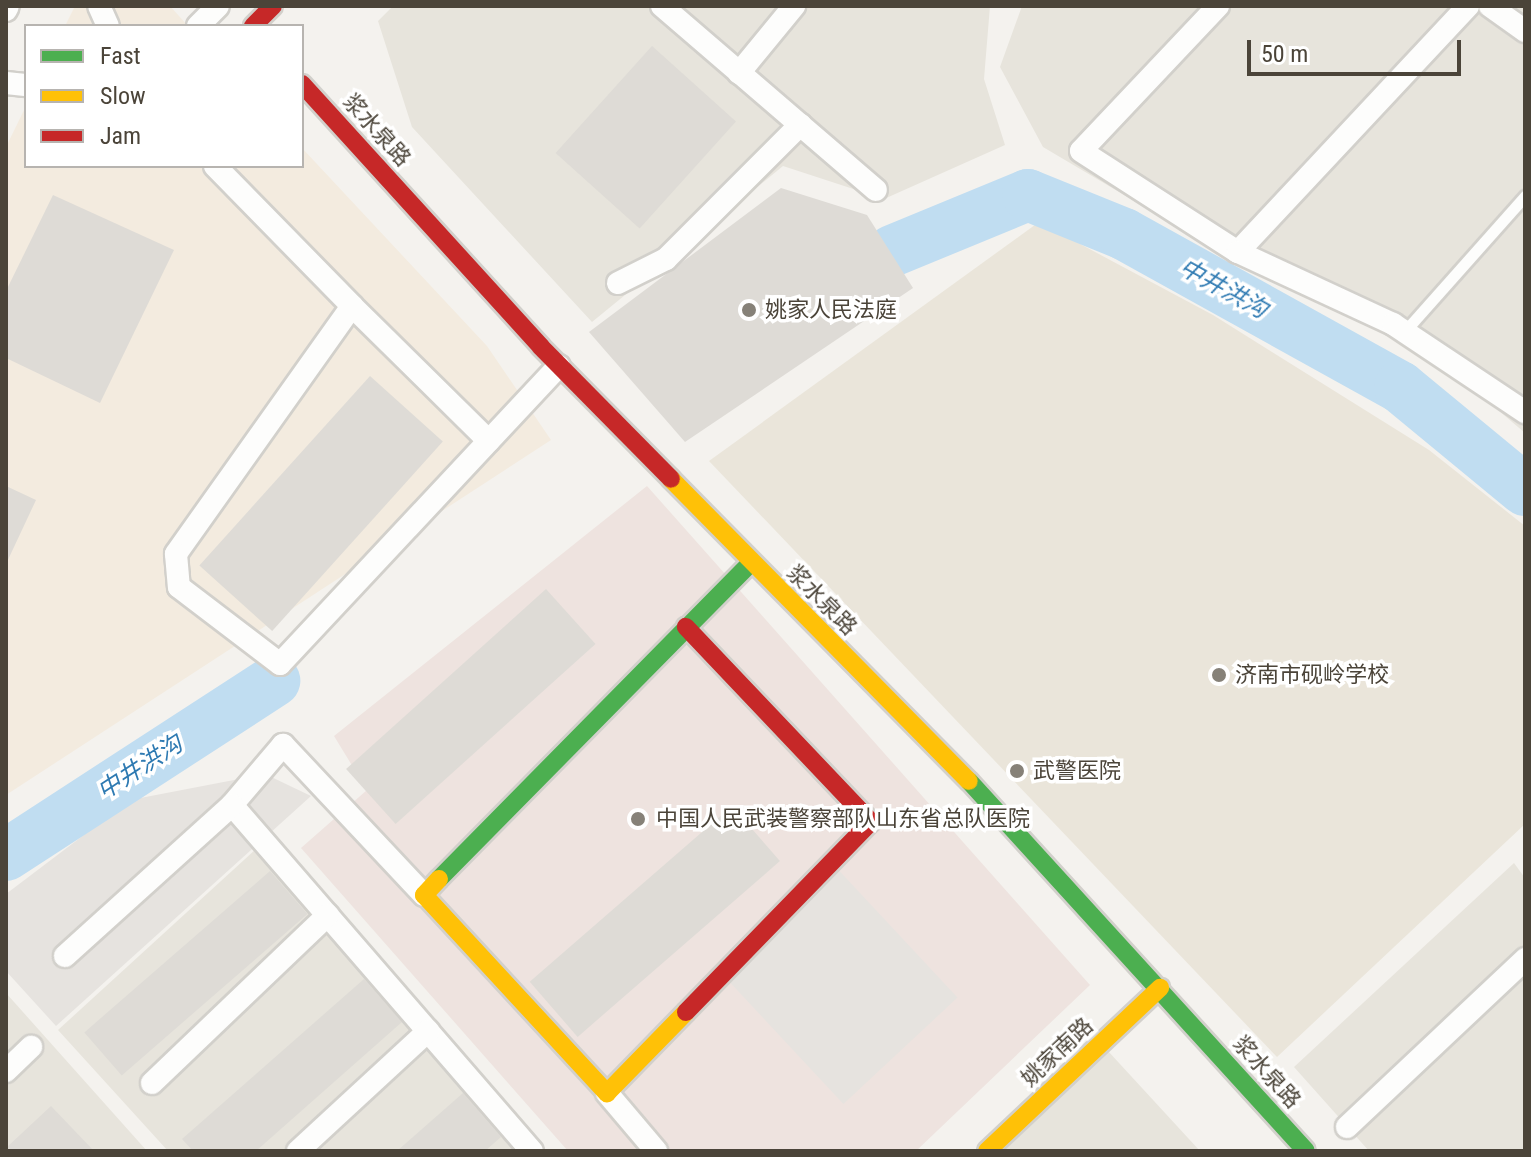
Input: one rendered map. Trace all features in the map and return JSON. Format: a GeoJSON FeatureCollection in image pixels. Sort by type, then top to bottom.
{"type":"FeatureCollection","features":[{"type":"Feature","properties":{"kind":"street"},"geometry":{"type":"LineString","coordinates":[[200,24],[218,6]]}},
{"type":"Feature","properties":{"kind":"street"},"geometry":{"type":"LineString","coordinates":[[248,23],[273,6]]}},
{"type":"Feature","properties":{"kind":"street"},"geometry":{"type":"LineString","coordinates":[[662,6],[876,190]]}},
{"type":"Feature","properties":{"kind":"street"},"geometry":{"type":"LineString","coordinates":[[739,73],[794,6]]}},
{"type":"Feature","properties":{"kind":"street"},"geometry":{"type":"LineString","coordinates":[[1218,6],[1081,151],[1238,252],[1405,331],[1525,412]]}},
{"type":"Feature","properties":{"kind":"street"},"geometry":{"type":"LineString","coordinates":[[1238,252],[1468,6]]}},
{"type":"Feature","properties":{"kind":"street"},"geometry":{"type":"LineString","coordinates":[[1490,6],[1525,31]]}},
{"type":"Feature","properties":{"kind":"street","name":"浆水泉路"},"geometry":{"type":"LineString","coordinates":[[304,86],[559,366],[993,805],[1306,1151]]}},
{"type":"Feature","properties":{"kind":"street"},"geometry":{"type":"LineString","coordinates":[[618,283],[666,259],[800,125]]}},
{"type":"Feature","properties":{"kind":"street"},"geometry":{"type":"LineString","coordinates":[[217,168],[489,441]]}},
{"type":"Feature","properties":{"kind":"street"},"geometry":{"type":"LineString","coordinates":[[352,306],[176,554],[179,587],[280,664],[559,366]]}},
{"type":"Feature","properties":{"kind":"street"},"geometry":{"type":"LineString","coordinates":[[424,895],[751,563]]}},
{"type":"Feature","properties":{"kind":"street"},"geometry":{"type":"LineString","coordinates":[[607,1093],[871,822],[686,627]]}},
{"type":"Feature","properties":{"kind":"street"},"geometry":{"type":"LineString","coordinates":[[65,956],[232,805],[283,745],[607,1093],[656,1151]]}},
{"type":"Feature","properties":{"kind":"street"},"geometry":{"type":"LineString","coordinates":[[232,805],[428,1031],[522,1148]]}},
{"type":"Feature","properties":{"kind":"street"},"geometry":{"type":"LineString","coordinates":[[152,1083],[328,915]]}},
{"type":"Feature","properties":{"kind":"street"},"geometry":{"type":"LineString","coordinates":[[1347,1127],[1525,959]]}},
{"type":"Feature","properties":{"kind":"street","name":"姚家南路"},"geometry":{"type":"LineString","coordinates":[[987,1151],[1160,988]]}},
{"type":"Feature","properties":{"kind":"street"},"geometry":{"type":"LineString","coordinates":[[298,1151],[428,1031]]}},
{"type":"Feature","properties":{"kind":"street"},"geometry":{"type":"LineString","coordinates":[[6,1071],[31,1047]]}},
{"type":"Feature","properties":{"kind":"lane"},"geometry":{"type":"LineString","coordinates":[[1405,331],[1525,196]]}},
{"type":"Feature","properties":{"kind":"shaded area"},"geometry":{"type":"Polygon","coordinates":[[[75,6],[170,6],[186,24],[66,24],[75,6]]]}},
{"type":"Feature","properties":{"kind":"shaded area"},"geometry":{"type":"Polygon","coordinates":[[[393,6],[990,6],[984,79],[1005,145],[884,199],[783,166],[592,322],[412,127],[378,21],[393,6]]]}},
{"type":"Feature","properties":{"kind":"shaded area"},"geometry":{"type":"Polygon","coordinates":[[[1022,6],[1525,6],[1525,433],[1422,345],[1158,215],[1043,147],[1000,67],[1022,6]]]}},
{"type":"Feature","properties":{"kind":"shaded area"},"geometry":{"type":"Polygon","coordinates":[[[24,110],[24,168],[304,168],[304,150],[487,346],[551,440],[6,795],[6,147],[24,110]]]}},
{"type":"Feature","properties":{"kind":"shaded area","name":"济南市砚岭学校"},"geometry":{"type":"Polygon","coordinates":[[[1039,222],[1213,315],[1429,450],[1525,526],[1525,824],[1277,1057],[709,461],[1039,222]]]}},
{"type":"Feature","properties":{"kind":"shaded area","name":"中国人民武装警察部队山东省总队医院"},"geometry":{"type":"Polygon","coordinates":[[[647,486],[1090,985],[916,1151],[568,1151],[301,848],[367,790],[334,736],[647,486]]]}},
{"type":"Feature","properties":{"kind":"shaded area"},"geometry":{"type":"Polygon","coordinates":[[[265,774],[311,796],[56,1026],[6,971],[6,894],[130,800],[265,774]]]}},
{"type":"Feature","properties":{"kind":"shaded area"},"geometry":{"type":"Polygon","coordinates":[[[267,839],[544,1151],[168,1151],[58,1030],[267,839]]]}},
{"type":"Feature","properties":{"kind":"shaded area"},"geometry":{"type":"Polygon","coordinates":[[[832,863],[957,998],[843,1104],[718,969],[832,863]]]}},
{"type":"Feature","properties":{"kind":"shaded area"},"geometry":{"type":"Polygon","coordinates":[[[1514,863],[1525,878],[1525,1151],[1369,1151],[1294,1067],[1514,863]]]}},
{"type":"Feature","properties":{"kind":"shaded area"},"geometry":{"type":"Polygon","coordinates":[[[6,993],[147,1151],[6,1151],[6,993]]]}},
{"type":"Feature","properties":{"kind":"shaded area"},"geometry":{"type":"Polygon","coordinates":[[[1108,1051],[1200,1151],[1004,1151],[1108,1051]]]}},
{"type":"Feature","properties":{"kind":"building"},"geometry":{"type":"Polygon","coordinates":[[[652,46],[736,122],[640,229],[556,153],[652,46]]]}},
{"type":"Feature","properties":{"kind":"building","name":"姚家人民法庭"},"geometry":{"type":"Polygon","coordinates":[[[781,188],[867,215],[913,288],[685,442],[589,332],[781,188]]]}},
{"type":"Feature","properties":{"kind":"building"},"geometry":{"type":"Polygon","coordinates":[[[53,195],[174,250],[100,403],[6,358],[6,291],[53,195]]]}},
{"type":"Feature","properties":{"kind":"building"},"geometry":{"type":"Polygon","coordinates":[[[370,376],[443,442],[272,631],[199,566],[370,376]]]}},
{"type":"Feature","properties":{"kind":"building"},"geometry":{"type":"Polygon","coordinates":[[[6,486],[36,500],[6,564],[6,486]]]}},
{"type":"Feature","properties":{"kind":"building"},"geometry":{"type":"Polygon","coordinates":[[[546,589],[596,644],[396,824],[346,769],[546,589]]]}},
{"type":"Feature","properties":{"kind":"building"},"geometry":{"type":"Polygon","coordinates":[[[732,806],[780,861],[578,1037],[530,982],[732,806]]]}},
{"type":"Feature","properties":{"kind":"building"},"geometry":{"type":"Polygon","coordinates":[[[270,871],[307,914],[122,1075],[84,1032],[270,871]]]}},
{"type":"Feature","properties":{"kind":"building"},"geometry":{"type":"Polygon","coordinates":[[[364,979],[402,1022],[256,1151],[193,1151],[182,1139],[364,979]]]}},
{"type":"Feature","properties":{"kind":"building"},"geometry":{"type":"Polygon","coordinates":[[[463,1093],[501,1137],[485,1151],[397,1151],[463,1093]]]}},
{"type":"Feature","properties":{"kind":"building"},"geometry":{"type":"Polygon","coordinates":[[[51,1106],[94,1151],[6,1151],[6,1148],[51,1106]]]}},
{"type":"Feature","properties":{"kind":"waterway","name":"中井洪沟"},"geometry":{"type":"LineString","coordinates":[[892,251],[1028,195],[1124,234],[1400,387],[1525,490]]}},
{"type":"Feature","properties":{"kind":"waterway","name":"中井洪沟"},"geometry":{"type":"LineString","coordinates":[[6,855],[274,681]]}},
{"type":"Feature","properties":{"kind":"traffic: fast"},"geometry":{"type":"LineString","coordinates":[[439,879],[751,563]]}},
{"type":"Feature","properties":{"kind":"traffic: fast"},"geometry":{"type":"LineString","coordinates":[[969,781],[1306,1151]]}},
{"type":"Feature","properties":{"kind":"traffic: slow"},"geometry":{"type":"LineString","coordinates":[[671,479],[969,781]]}},
{"type":"Feature","properties":{"kind":"traffic: slow"},"geometry":{"type":"LineString","coordinates":[[439,879],[424,895],[607,1093],[686,1012]]}},
{"type":"Feature","properties":{"kind":"traffic: slow"},"geometry":{"type":"LineString","coordinates":[[987,1151],[1160,988]]}},
{"type":"Feature","properties":{"kind":"traffic: jam"},"geometry":{"type":"LineString","coordinates":[[255,24],[273,6]]}},
{"type":"Feature","properties":{"kind":"traffic: jam"},"geometry":{"type":"LineString","coordinates":[[304,86],[541,347],[671,479]]}},
{"type":"Feature","properties":{"kind":"traffic: jam"},"geometry":{"type":"LineString","coordinates":[[686,627],[871,822],[686,1012]]}},
{"type":"Feature","properties":{"kind":"place","name":"姚家人民法庭"},"geometry":{"type":"Point","coordinates":[749,310]}},
{"type":"Feature","properties":{"kind":"place","name":"济南市砚岭学校"},"geometry":{"type":"Point","coordinates":[1219,675]}},
{"type":"Feature","properties":{"kind":"place","name":"武警医院"},"geometry":{"type":"Point","coordinates":[1017,771]}},
{"type":"Feature","properties":{"kind":"place","name":"中国人民武装警察部队山东省总队医院"},"geometry":{"type":"Point","coordinates":[638,819]}}]}
